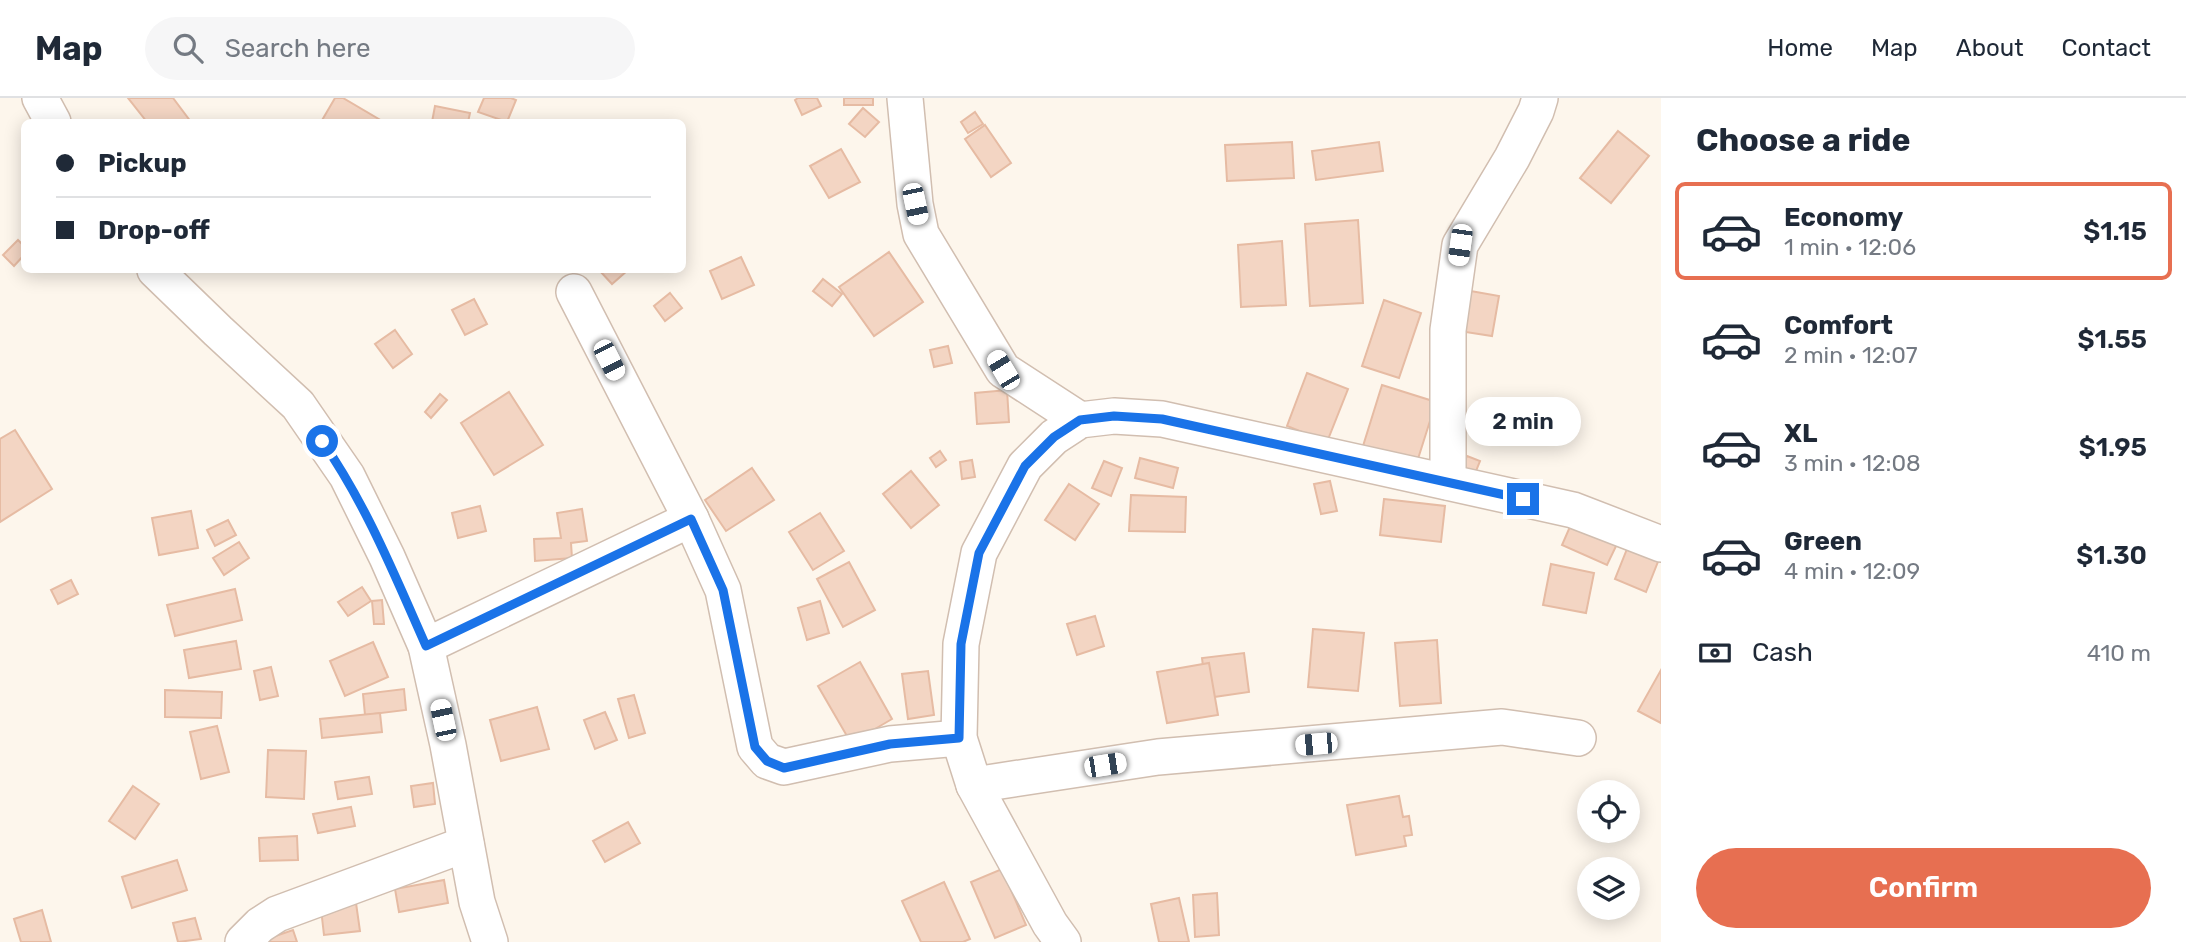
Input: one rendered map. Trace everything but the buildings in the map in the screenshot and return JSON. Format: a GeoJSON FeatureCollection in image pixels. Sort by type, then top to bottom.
{"type":"FeatureCollection","features":[{"type":"Feature","properties":{"kind":"street"},"geometry":{"type":"LineString","coordinates":[[40,98],[51,119]]}},
{"type":"Feature","properties":{"kind":"street"},"geometry":{"type":"LineString","coordinates":[[905,98],[915,204],[921,234],[1003,370],[1080,420]]}},
{"type":"Feature","properties":{"kind":"street"},"geometry":{"type":"LineString","coordinates":[[1448,482],[1448,330],[1460,245],[1512,158],[1540,98]]}},
{"type":"Feature","properties":{"kind":"street"},"geometry":{"type":"LineString","coordinates":[[158,273],[298,405],[347,477],[387,557],[426,646],[448,745],[477,902],[490,942]]}},
{"type":"Feature","properties":{"kind":"street"},"geometry":{"type":"LineString","coordinates":[[574,292],[691,519],[723,590],[755,747],[767,761],[784,768],[890,744],[959,738]]}},
{"type":"Feature","properties":{"kind":"street"},"geometry":{"type":"LineString","coordinates":[[1063,942],[1050,925],[974,785],[959,738],[961,644],[979,553],[1025,466],[1054,437],[1080,420],[1114,416],[1162,419],[1573,510],[1661,544]]}},
{"type":"Feature","properties":{"kind":"street"},"geometry":{"type":"LineString","coordinates":[[426,646],[691,519]]}},
{"type":"Feature","properties":{"kind":"street"},"geometry":{"type":"LineString","coordinates":[[974,785],[1158,757],[1502,727],[1578,738]]}},
{"type":"Feature","properties":{"kind":"street"},"geometry":{"type":"LineString","coordinates":[[243,942],[260,925],[277,914],[466,845]]}},
{"type":"Feature","properties":{"kind":"route"},"geometry":{"type":"LineString","coordinates":[[322,441],[347,477],[387,557],[426,646],[691,519],[723,590],[755,747],[767,761],[784,768],[890,744],[959,738],[961,644],[979,553],[1025,466],[1054,437],[1080,420],[1114,416],[1162,419],[1523,499]]}}]}
